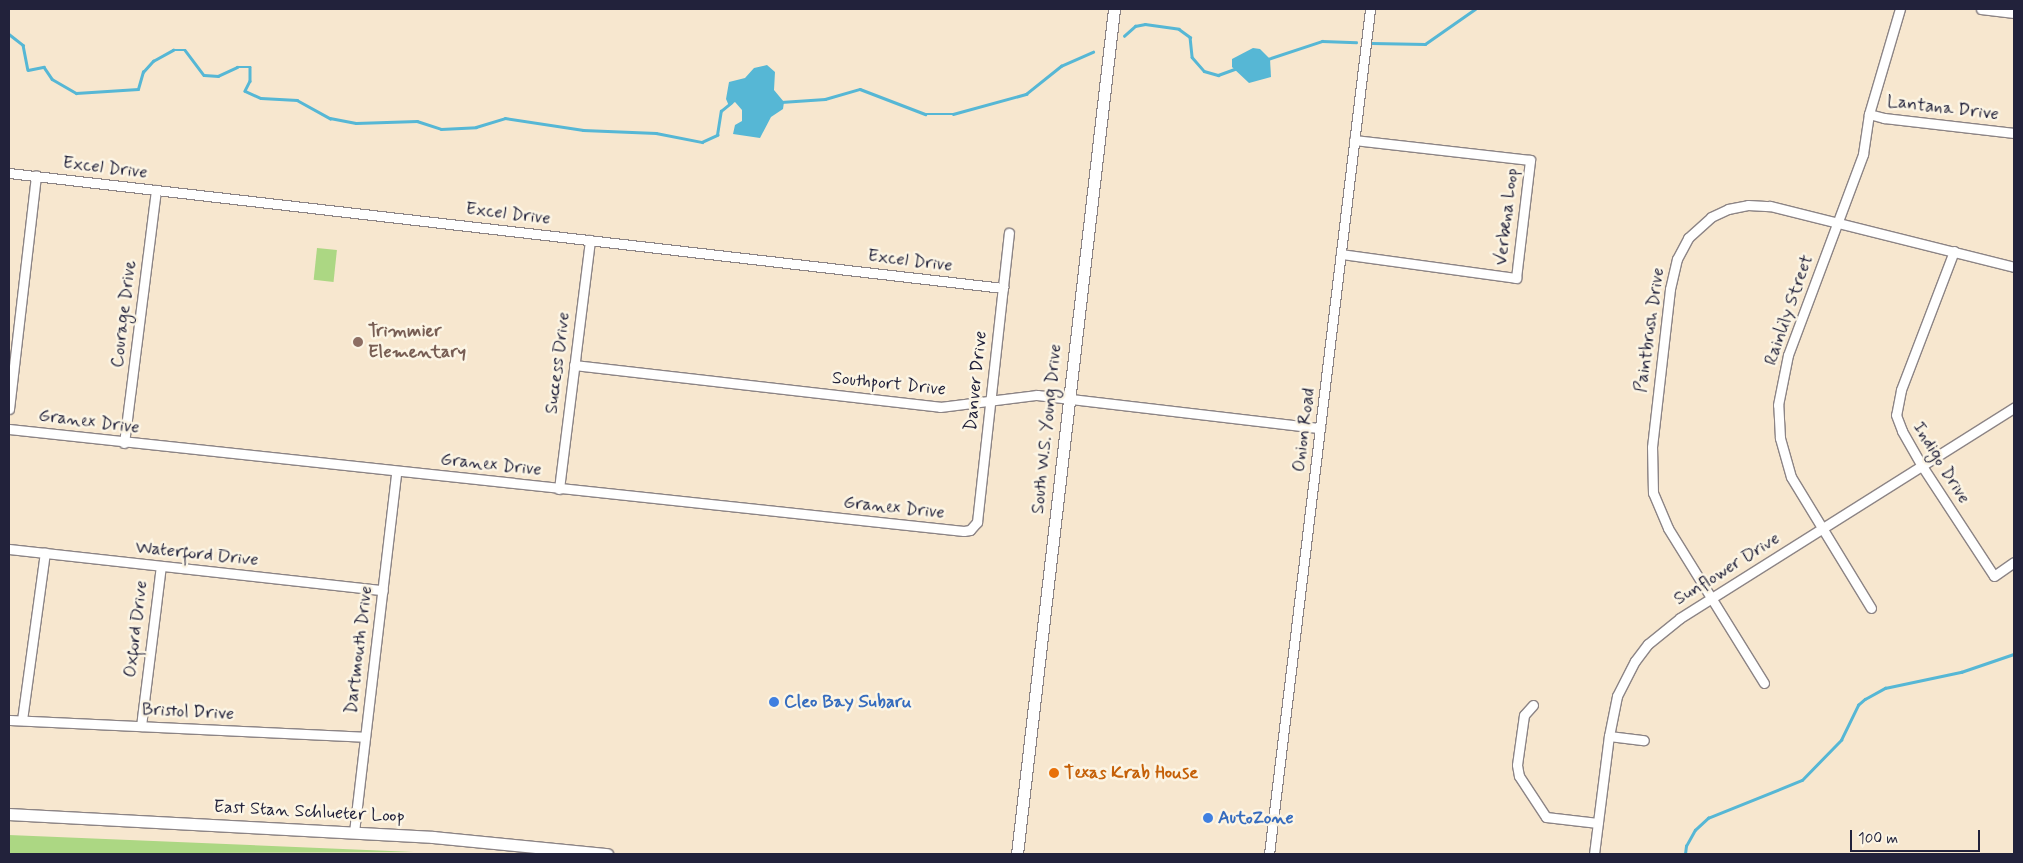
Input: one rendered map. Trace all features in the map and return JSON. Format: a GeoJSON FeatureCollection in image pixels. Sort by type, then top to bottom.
{"type":"FeatureCollection","features":[{"type":"Feature","properties":{"kind":"main road","name":"South W.S. Young Drive"},"geometry":{"type":"LineString","coordinates":[[1017,854],[1114,9]]}},
{"type":"Feature","properties":{"kind":"main road","name":"East Stan Schlueter Loop"},"geometry":{"type":"LineString","coordinates":[[9,814],[354,832],[607,854]]}},
{"type":"Feature","properties":{"kind":"street","name":"Onion Road"},"geometry":{"type":"LineString","coordinates":[[1269,854],[1370,9]]}},
{"type":"Feature","properties":{"kind":"street","name":"Rainlily Street"},"geometry":{"type":"LineString","coordinates":[[1871,608],[1822,528],[1786,464],[1780,438],[1778,405],[1788,355],[1863,154],[1869,114],[1900,9]]}},
{"type":"Feature","properties":{"kind":"street"},"geometry":{"type":"LineString","coordinates":[[1981,9],[2014,13]]}},
{"type":"Feature","properties":{"kind":"street","name":"Lantana Drive"},"geometry":{"type":"LineString","coordinates":[[1869,114],[2014,133]]}},
{"type":"Feature","properties":{"kind":"street","name":"Verbena Loop"},"geometry":{"type":"LineString","coordinates":[[1341,254],[1516,278],[1530,160],[1354,140]]}},
{"type":"Feature","properties":{"kind":"street","name":"Excel Drive"},"geometry":{"type":"LineString","coordinates":[[9,173],[1003,288]]}},
{"type":"Feature","properties":{"kind":"street"},"geometry":{"type":"LineString","coordinates":[[9,409],[36,176]]}},
{"type":"Feature","properties":{"kind":"street","name":"Courage Drive"},"geometry":{"type":"LineString","coordinates":[[124,443],[156,190]]}},
{"type":"Feature","properties":{"kind":"street","name":"Paintbrush Drive"},"geometry":{"type":"LineString","coordinates":[[1764,683],[1711,599],[1658,509],[1650,474],[1670,289],[1677,259],[1688,238],[1699,225],[1728,209],[1748,205],[1770,206],[2014,267]]}},
{"type":"Feature","properties":{"kind":"street","name":"Danver Drive"},"geometry":{"type":"LineString","coordinates":[[970,530],[977,522],[1009,233]]}},
{"type":"Feature","properties":{"kind":"street","name":"Success Drive"},"geometry":{"type":"LineString","coordinates":[[559,489],[590,240]]}},
{"type":"Feature","properties":{"kind":"street","name":"Indigo Drive"},"geometry":{"type":"LineString","coordinates":[[1954,251],[1897,404],[1898,424],[1922,466],[1994,576],[2014,562]]}},
{"type":"Feature","properties":{"kind":"street","name":"Southport Drive"},"geometry":{"type":"LineString","coordinates":[[574,365],[940,407],[1025,395],[1068,398],[1320,428]]}},
{"type":"Feature","properties":{"kind":"street","name":"Sunflower Drive"},"geometry":{"type":"LineString","coordinates":[[1594,854],[1609,736],[1617,696],[1635,661],[1663,630],[2014,408]]}},
{"type":"Feature","properties":{"kind":"street","name":"Granex Drive"},"geometry":{"type":"LineString","coordinates":[[9,429],[396,472],[970,530]]}},
{"type":"Feature","properties":{"kind":"street","name":"Dartmouth Drive"},"geometry":{"type":"LineString","coordinates":[[354,832],[396,472]]}},
{"type":"Feature","properties":{"kind":"street","name":"Waterford Drive"},"geometry":{"type":"LineString","coordinates":[[9,550],[382,590]]}},
{"type":"Feature","properties":{"kind":"street"},"geometry":{"type":"LineString","coordinates":[[22,720],[45,554]]}},
{"type":"Feature","properties":{"kind":"street","name":"Oxford Drive"},"geometry":{"type":"LineString","coordinates":[[141,726],[161,566]]}},
{"type":"Feature","properties":{"kind":"street"},"geometry":{"type":"LineString","coordinates":[[1533,705],[1524,715],[1517,766],[1519,776],[1546,816],[1598,823]]}},
{"type":"Feature","properties":{"kind":"street","name":"Bristol Drive"},"geometry":{"type":"LineString","coordinates":[[9,720],[365,738]]}},
{"type":"Feature","properties":{"kind":"street"},"geometry":{"type":"LineString","coordinates":[[1609,736],[1644,740]]}},
{"type":"Feature","properties":{"kind":"green space"},"geometry":{"type":"Polygon","coordinates":[[[317,248],[337,250],[334,282],[314,280],[317,248]]]}},
{"type":"Feature","properties":{"kind":"green space"},"geometry":{"type":"Polygon","coordinates":[[[9,835],[414,852],[9,854],[9,835]]]}},
{"type":"Feature","properties":{"kind":"water"},"geometry":{"type":"Polygon","coordinates":[[[1253,48],[1260,49],[1270,59],[1271,77],[1249,83],[1232,67],[1232,59],[1253,48]]]}},
{"type":"Feature","properties":{"kind":"water"},"geometry":{"type":"Polygon","coordinates":[[[767,65],[775,72],[774,90],[784,102],[783,109],[771,117],[760,138],[733,134],[735,125],[742,121],[742,110],[735,102],[729,106],[726,99],[729,82],[745,78],[754,68],[767,65]]]}},
{"type":"Feature","properties":{"kind":"waterway"},"geometry":{"type":"LineString","coordinates":[[1372,43],[1425,44],[1475,9]]}},
{"type":"Feature","properties":{"kind":"waterway"},"geometry":{"type":"LineString","coordinates":[[1124,36],[1135,26],[1145,24],[1179,29],[1190,37],[1192,57],[1204,71],[1218,75],[1237,68]]}},
{"type":"Feature","properties":{"kind":"waterway"},"geometry":{"type":"LineString","coordinates":[[9,34],[23,45],[28,70],[44,67],[52,79],[76,93],[138,89],[143,72],[153,61],[173,50],[185,50],[204,75],[218,76],[237,67],[250,67],[250,81],[245,91],[261,98],[297,100],[330,118],[356,123],[417,121],[441,129],[476,127],[505,118],[583,130],[656,133],[702,142],[717,135],[721,111],[731,103]]}},
{"type":"Feature","properties":{"kind":"waterway"},"geometry":{"type":"LineString","coordinates":[[1268,59],[1322,41],[1356,42]]}},
{"type":"Feature","properties":{"kind":"waterway"},"geometry":{"type":"LineString","coordinates":[[781,102],[825,99],[860,89],[925,114],[953,114],[1026,94],[1061,66],[1093,52]]}},
{"type":"Feature","properties":{"kind":"waterway"},"geometry":{"type":"LineString","coordinates":[[1685,854],[1686,846],[1695,830],[1708,818],[1802,780],[1841,740],[1858,705],[1865,699],[1885,688],[1961,672],[2014,654]]}},
{"type":"Feature","properties":{"kind":"place","name":"Trimmier Elementary"},"geometry":{"type":"Point","coordinates":[358,342]}},
{"type":"Feature","properties":{"kind":"place","name":"Cleo Bay Subaru"},"geometry":{"type":"Point","coordinates":[774,702]}},
{"type":"Feature","properties":{"kind":"place","name":"Texas Krab House"},"geometry":{"type":"Point","coordinates":[1054,773]}},
{"type":"Feature","properties":{"kind":"place","name":"AutoZone"},"geometry":{"type":"Point","coordinates":[1208,818]}}]}
